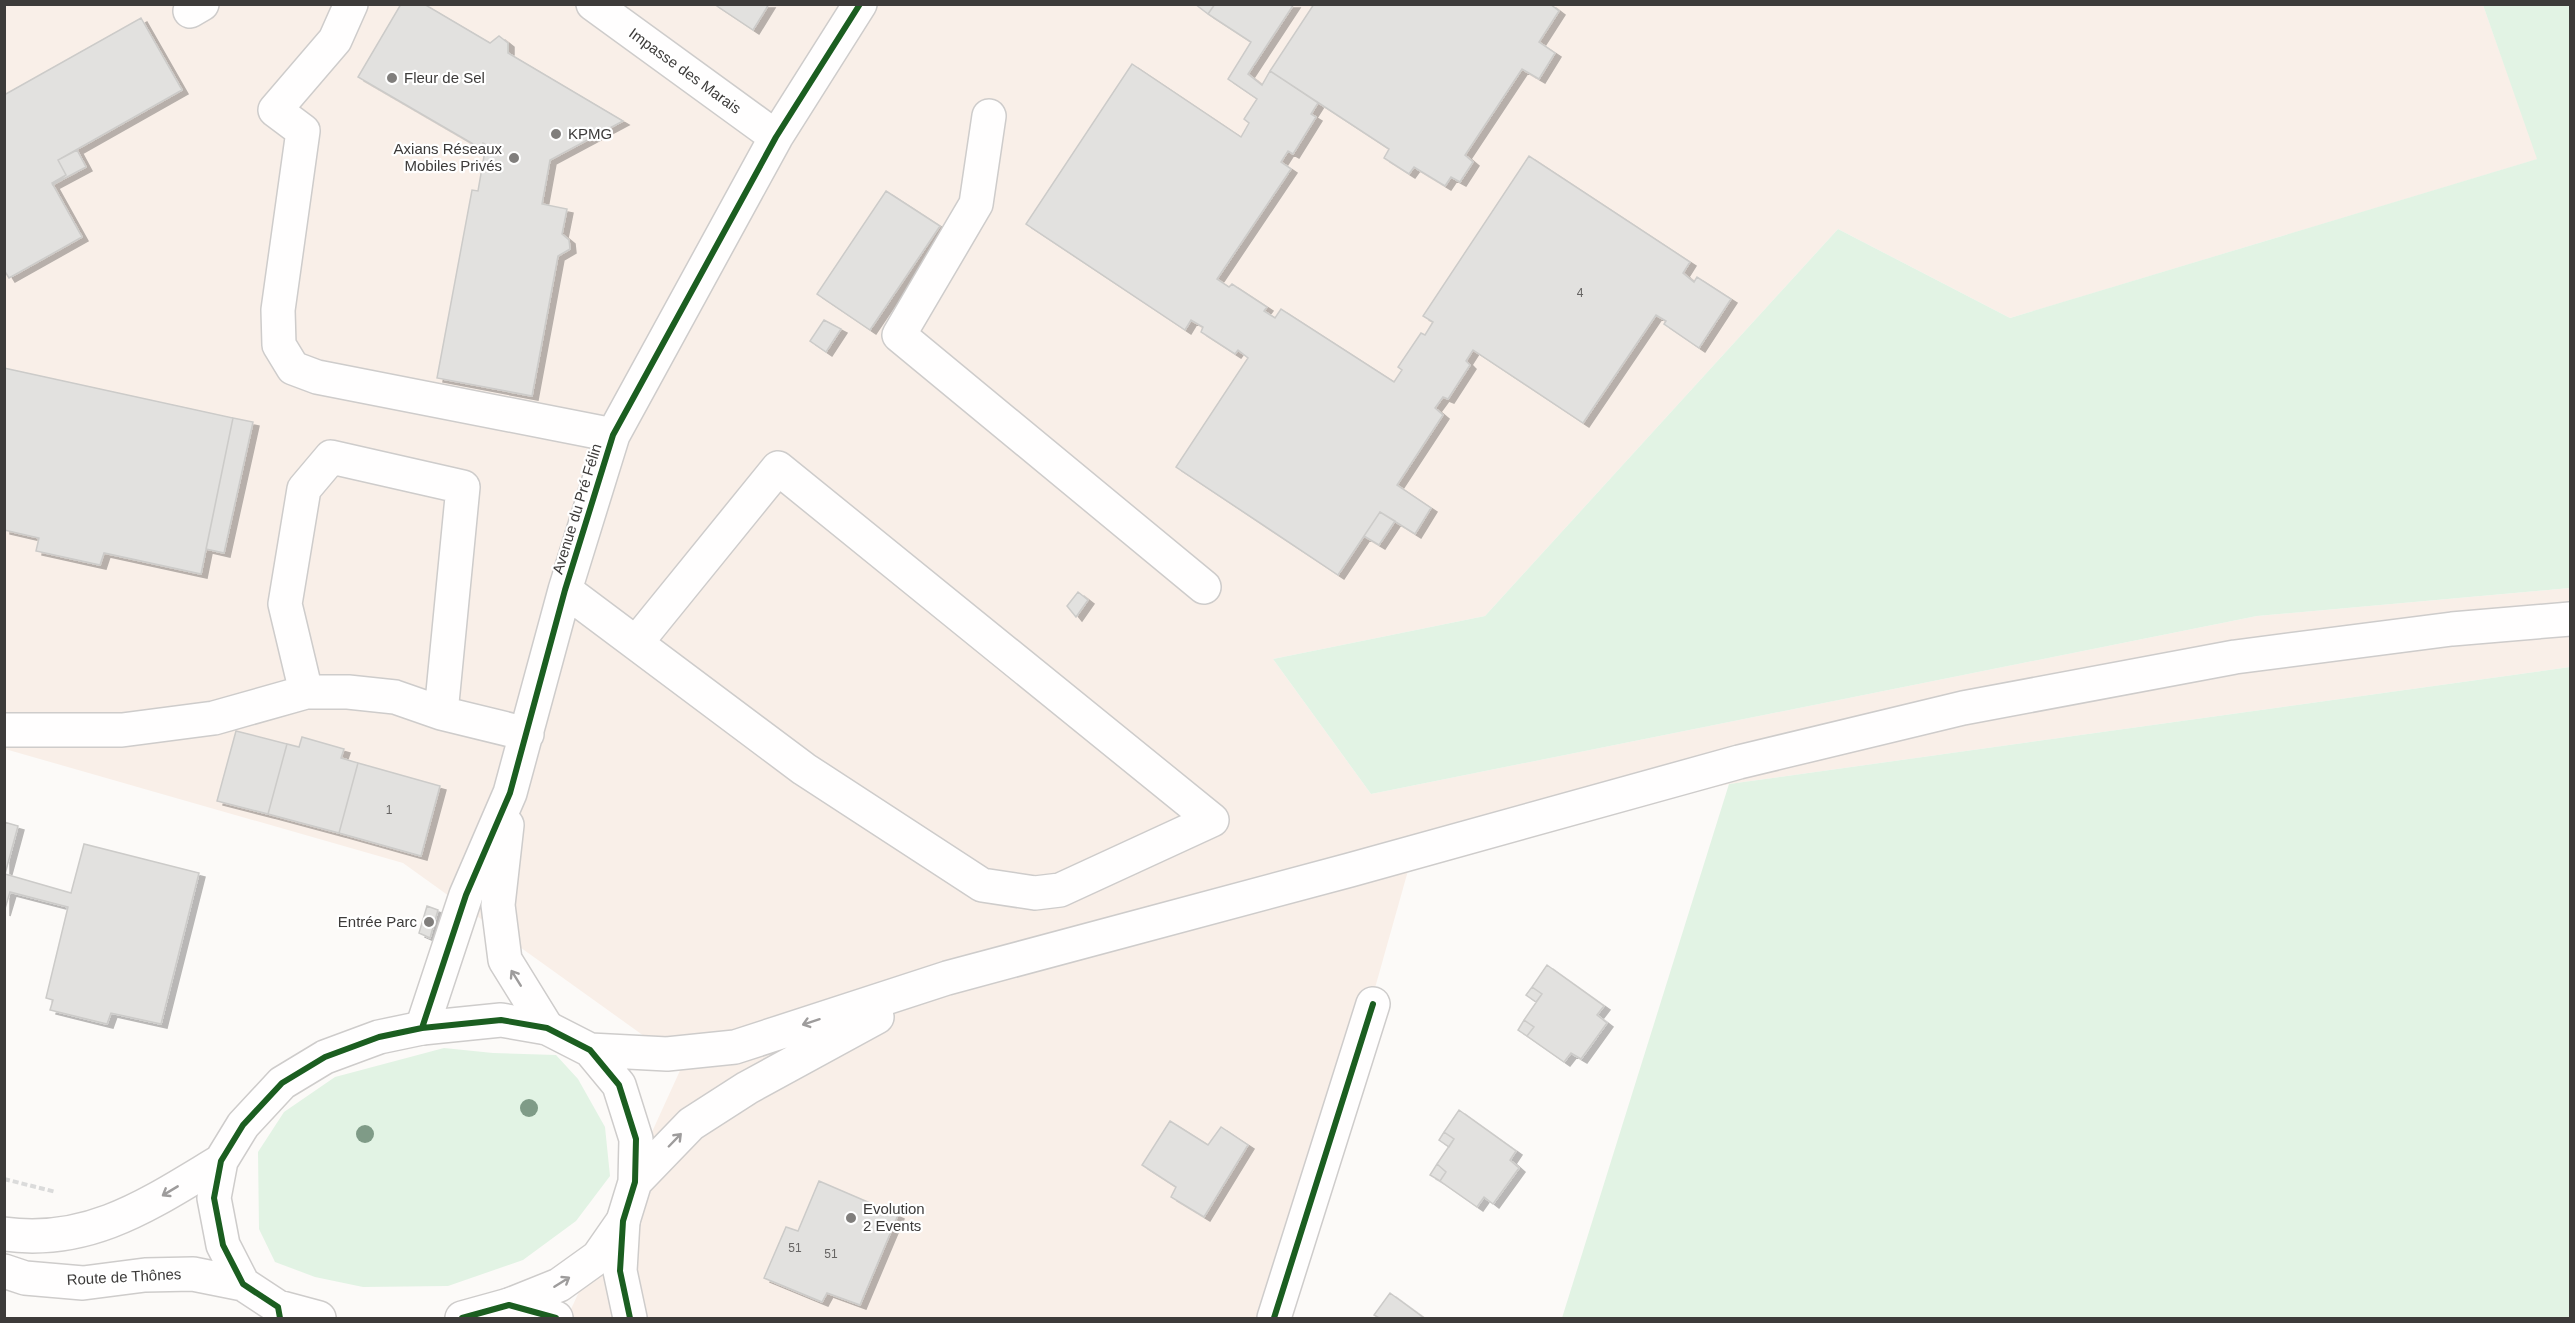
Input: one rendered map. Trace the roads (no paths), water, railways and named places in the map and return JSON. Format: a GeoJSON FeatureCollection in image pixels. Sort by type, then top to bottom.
{"type":"FeatureCollection","features":[{"type":"Feature","properties":{"kind":"main road"},"geometry":{"type":"LineString","coordinates":[[351,4],[335,40],[275,110],[303,131],[278,310],[279,345],[293,368],[317,377],[613,435]]}},
{"type":"Feature","properties":{"kind":"main road","name":"Impasse des Marais"},"geometry":{"type":"LineString","coordinates":[[593,4],[776,137]]}},
{"type":"Feature","properties":{"kind":"main road","name":"Avenue du Pré Félin"},"geometry":{"type":"LineString","coordinates":[[422,1028],[466,895],[510,793],[565,590],[613,435],[776,137],[860,4]]}},
{"type":"Feature","properties":{"kind":"main road"},"geometry":{"type":"LineString","coordinates":[[989,116],[976,204],[899,335],[1204,587]]}},
{"type":"Feature","properties":{"kind":"main road"},"geometry":{"type":"LineString","coordinates":[[306,692],[285,604],[304,489],[331,457],[463,487],[441,713]]}},
{"type":"Feature","properties":{"kind":"main road"},"geometry":{"type":"LineString","coordinates":[[565,590],[804,769],[982,885],[1035,892],[1060,890],[1212,820],[778,468],[636,643]]}},
{"type":"Feature","properties":{"kind":"main road"},"geometry":{"type":"LineString","coordinates":[[590,1050],[667,1054],[735,1047],[947,978],[1350,870],[1739,762],[1963,708],[2235,657],[2452,629],[2571,619]]}},
{"type":"Feature","properties":{"kind":"main road"},"geometry":{"type":"LineString","coordinates":[[4,730],[122,730],[214,718],[306,692],[348,692],[394,697],[441,713],[527,734]]}},
{"type":"Feature","properties":{"kind":"main road","name":"Avenue du Pré Félin"},"geometry":{"type":"LineString","coordinates":[[510,793],[498,905],[505,960],[547,1028]]}},
{"type":"Feature","properties":{"kind":"main road"},"geometry":{"type":"LineString","coordinates":[[635,1182],[691,1124],[747,1088],[947,978]]}},
{"type":"Feature","properties":{"kind":"main road"},"geometry":{"type":"LineString","coordinates":[[1274,1318],[1373,1004]]}},
{"type":"Feature","properties":{"kind":"main road"},"geometry":{"type":"LineString","coordinates":[[319,1318],[279,1313],[243,1284],[223,1245],[214,1198],[221,1161],[243,1125],[282,1083],[325,1057],[379,1037],[422,1028],[501,1020],[547,1028],[590,1050],[619,1085],[636,1139],[635,1182],[622,1221],[598,1257],[559,1285],[509,1305],[462,1318]]}},
{"type":"Feature","properties":{"kind":"main road"},"geometry":{"type":"LineString","coordinates":[[4,1234],[23,1237],[83,1232],[138,1211],[221,1161]]}},
{"type":"Feature","properties":{"kind":"main road"},"geometry":{"type":"LineString","coordinates":[[622,1221],[620,1271],[630,1318]]}},
{"type":"Feature","properties":{"kind":"main road","name":"Route de Thônes"},"geometry":{"type":"LineString","coordinates":[[4,1271],[25,1278],[83,1283],[145,1275],[193,1274],[243,1284]]}},
{"type":"Feature","properties":{"kind":"main road"},"geometry":{"type":"LineString","coordinates":[[509,1305],[556,1318]]}},
{"type":"Feature","properties":{"kind":"place","name":"Fleur de Sel"},"geometry":{"type":"Point","coordinates":[392,78]}},
{"type":"Feature","properties":{"kind":"place","name":"KPMG"},"geometry":{"type":"Point","coordinates":[556,134]}},
{"type":"Feature","properties":{"kind":"place","name":"Axians Réseaux Mobiles Privés"},"geometry":{"type":"Point","coordinates":[514,158]}},
{"type":"Feature","properties":{"kind":"place","name":"Entrée Parc"},"geometry":{"type":"Point","coordinates":[429,922]}},
{"type":"Feature","properties":{"kind":"place","name":"Evolution 2 Events"},"geometry":{"type":"Point","coordinates":[851,1218]}}]}
